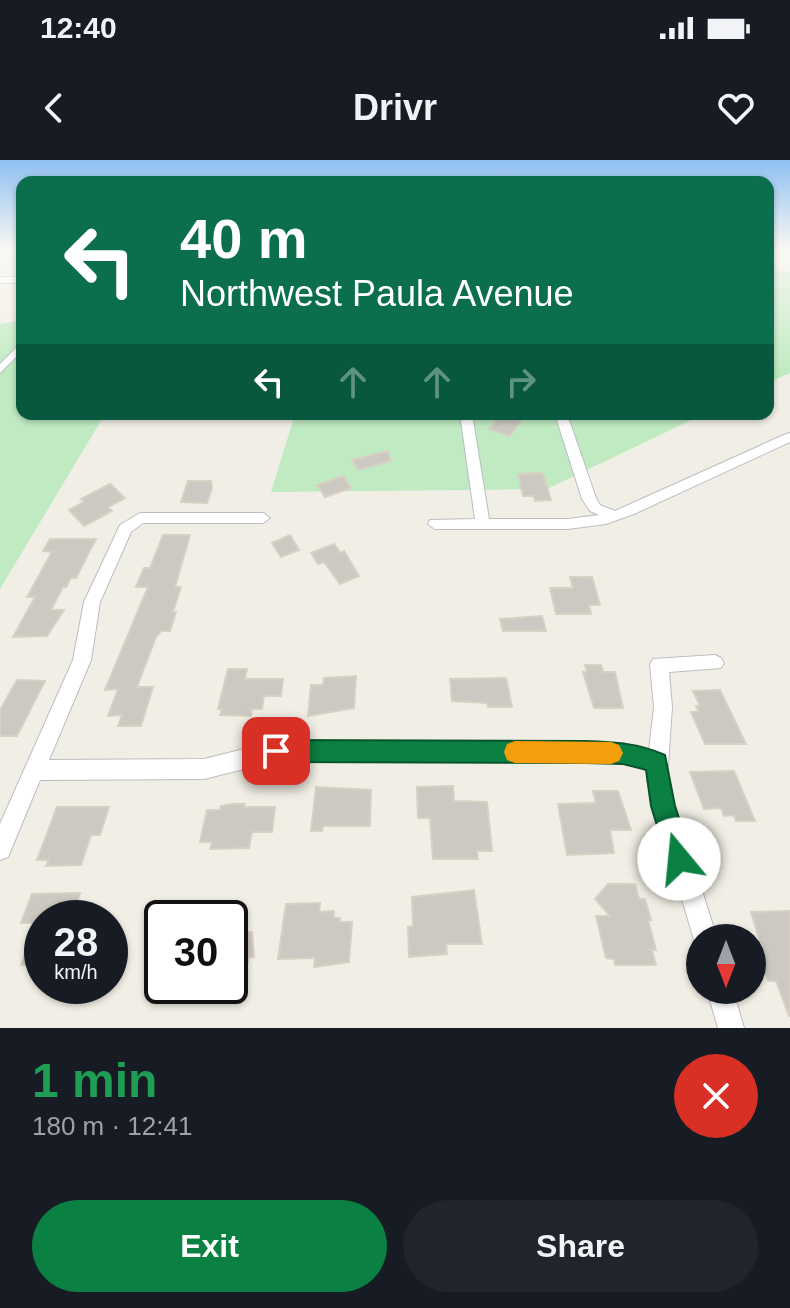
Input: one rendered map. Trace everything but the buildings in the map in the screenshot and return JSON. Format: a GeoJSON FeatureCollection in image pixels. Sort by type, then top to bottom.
{"type":"FeatureCollection","features":[{"type":"Feature","properties":{"kind":"street"},"geometry":{"type":"LineString","coordinates":[[0,370],[16,352]]}},
{"type":"Feature","properties":{"kind":"street"},"geometry":{"type":"LineString","coordinates":[[467,420],[483,524]]}},
{"type":"Feature","properties":{"kind":"street"},"geometry":{"type":"LineString","coordinates":[[563,420],[591,504],[614,516]]}},
{"type":"Feature","properties":{"kind":"street"},"geometry":{"type":"LineString","coordinates":[[435,524],[568,524],[614,516],[790,437]]}},
{"type":"Feature","properties":{"kind":"street"},"geometry":{"type":"LineString","coordinates":[[0,849],[82,660],[92,602],[127,525],[140,518],[263,518]]}},
{"type":"Feature","properties":{"kind":"street"},"geometry":{"type":"LineString","coordinates":[[701,924],[663,806],[657,763],[663,707],[659,664],[715,663]]}},
{"type":"Feature","properties":{"kind":"street"},"geometry":{"type":"LineString","coordinates":[[35,770],[204,769],[276,751],[623,753],[657,763]]}},
{"type":"Feature","properties":{"kind":"street"},"geometry":{"type":"LineString","coordinates":[[724,1004],[731,1028]]}},
{"type":"Feature","properties":{"kind":"green space"},"geometry":{"type":"Polygon","coordinates":[[[774,290],[790,290],[790,373],[774,380],[774,290]]]}},
{"type":"Feature","properties":{"kind":"green space"},"geometry":{"type":"Polygon","coordinates":[[[16,321],[16,420],[101,420],[0,589],[0,324],[16,321]]]}},
{"type":"Feature","properties":{"kind":"green space"},"geometry":{"type":"Polygon","coordinates":[[[293,420],[691,420],[547,489],[271,492],[293,420]]]}},
{"type":"Feature","properties":{"kind":"slow traffic"},"geometry":{"type":"LineString","coordinates":[[515,752],[611,753]]}},
{"type":"Feature","properties":{"kind":"route"},"geometry":{"type":"LineString","coordinates":[[276,751],[585,752],[623,753],[646,758],[657,763],[657,780],[679,859]]}}]}
